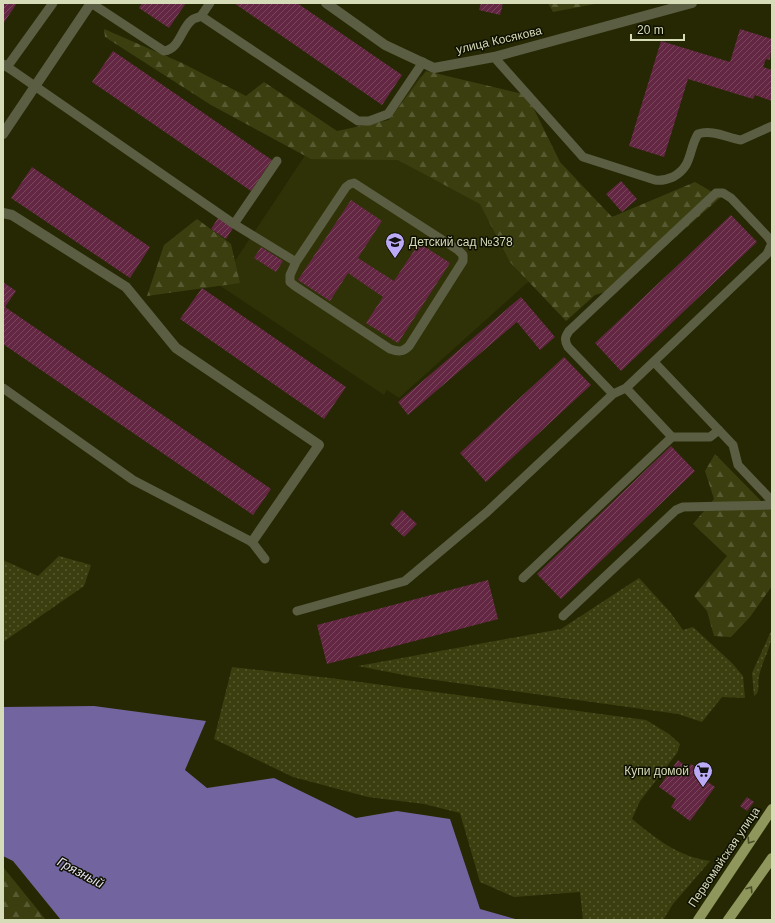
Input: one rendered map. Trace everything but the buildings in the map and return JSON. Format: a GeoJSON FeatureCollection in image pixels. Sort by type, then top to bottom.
{"type":"FeatureCollection","features":[{"type":"Feature","properties":{"kind":"main road","name":"Первомайская улица"},"geometry":{"type":"LineString","coordinates":[[698,920],[772,809]]}},
{"type":"Feature","properties":{"kind":"main road"},"geometry":{"type":"LineString","coordinates":[[728,920],[772,858]]}},
{"type":"Feature","properties":{"kind":"street"},"geometry":{"type":"LineString","coordinates":[[3,134],[91,3]]}},
{"type":"Feature","properties":{"kind":"street","name":"улица Косякова"},"geometry":{"type":"LineString","coordinates":[[326,3],[386,45],[434,68],[494,57],[692,3]]}},
{"type":"Feature","properties":{"kind":"street"},"geometry":{"type":"LineString","coordinates":[[3,213],[12,215],[126,287],[176,348],[319,445],[252,542]]}},
{"type":"Feature","properties":{"kind":"lane"},"geometry":{"type":"LineString","coordinates":[[53,3],[5,65],[234,224],[296,262]]}},
{"type":"Feature","properties":{"kind":"lane"},"geometry":{"type":"LineString","coordinates":[[91,3],[164,51],[170,50],[173,47],[191,20],[201,16],[210,3]]}},
{"type":"Feature","properties":{"kind":"lane"},"geometry":{"type":"LineString","coordinates":[[201,16],[358,121],[369,121],[388,114],[423,62]]}},
{"type":"Feature","properties":{"kind":"lane"},"geometry":{"type":"LineString","coordinates":[[494,57],[583,157],[655,180],[668,180],[684,170],[698,134],[704,131],[741,140],[772,126]]}},
{"type":"Feature","properties":{"kind":"lane"},"geometry":{"type":"LineString","coordinates":[[234,224],[277,161]]}},
{"type":"Feature","properties":{"kind":"lane"},"geometry":{"type":"LineString","coordinates":[[354,183],[458,250],[463,255],[463,261],[409,346],[398,352],[390,349],[290,282],[290,275],[296,262],[346,187],[354,183]]}},
{"type":"Feature","properties":{"kind":"lane"},"geometry":{"type":"LineString","coordinates":[[297,611],[405,581],[487,512],[612,394],[626,388],[654,362],[767,254],[772,243],[731,198],[723,194],[716,193],[705,202],[569,331],[565,342],[568,347],[612,394]]}},
{"type":"Feature","properties":{"kind":"lane"},"geometry":{"type":"LineString","coordinates":[[654,362],[733,445],[738,465],[772,501]]}},
{"type":"Feature","properties":{"kind":"lane"},"geometry":{"type":"LineString","coordinates":[[3,388],[134,480],[252,542],[265,559]]}},
{"type":"Feature","properties":{"kind":"lane"},"geometry":{"type":"LineString","coordinates":[[626,388],[672,437],[704,438],[710,437],[719,430]]}},
{"type":"Feature","properties":{"kind":"lane"},"geometry":{"type":"LineString","coordinates":[[523,578],[672,437]]}},
{"type":"Feature","properties":{"kind":"lane"},"geometry":{"type":"LineString","coordinates":[[564,616],[676,510],[683,507],[772,505]]}},
{"type":"Feature","properties":{"kind":"shaded area","name":"Детский сад №378"},"geometry":{"type":"Polygon","coordinates":[[[420,76],[472,91],[595,222],[399,398],[387,390],[384,395],[219,285],[320,133],[360,160],[420,76]]]}},
{"type":"Feature","properties":{"kind":"green space"},"geometry":{"type":"Polygon","coordinates":[[[548,3],[600,3],[553,12],[548,3]]]}},
{"type":"Feature","properties":{"kind":"green space"},"geometry":{"type":"Polygon","coordinates":[[[104,29],[182,63],[246,96],[264,82],[337,131],[389,120],[426,71],[527,95],[560,162],[612,217],[695,182],[721,197],[618,288],[595,295],[566,321],[510,262],[480,204],[398,160],[311,159],[211,105],[105,37],[104,29]]]}},
{"type":"Feature","properties":{"kind":"green space"},"geometry":{"type":"Polygon","coordinates":[[[197,219],[231,244],[240,283],[147,296],[164,245],[197,219]]]}},
{"type":"Feature","properties":{"kind":"green space"},"geometry":{"type":"Polygon","coordinates":[[[715,454],[769,509],[772,508],[772,586],[750,617],[731,637],[714,636],[707,611],[694,596],[727,556],[693,524],[714,499],[705,471],[715,454]]]}},
{"type":"Feature","properties":{"kind":"green space"},"geometry":{"type":"Polygon","coordinates":[[[59,556],[91,565],[84,586],[3,642],[3,560],[38,576],[59,556]]]}},
{"type":"Feature","properties":{"kind":"green space"},"geometry":{"type":"Polygon","coordinates":[[[639,578],[670,612],[683,630],[693,627],[732,663],[743,676],[745,698],[722,697],[702,722],[678,714],[414,677],[358,666],[561,629],[639,578]]]}},
{"type":"Feature","properties":{"kind":"green space"},"geometry":{"type":"Polygon","coordinates":[[[772,629],[771,642],[758,679],[758,690],[754,696],[752,673],[772,629]]]}},
{"type":"Feature","properties":{"kind":"green space"},"geometry":{"type":"Polygon","coordinates":[[[232,667],[330,678],[646,720],[669,734],[680,744],[677,753],[640,801],[632,819],[668,846],[699,859],[710,861],[673,904],[663,920],[583,920],[580,892],[514,897],[480,882],[460,813],[424,804],[368,797],[293,777],[214,739],[232,667]]]}},
{"type":"Feature","properties":{"kind":"green space"},"geometry":{"type":"Polygon","coordinates":[[[3,867],[46,920],[3,920],[3,867]]]}},
{"type":"Feature","properties":{"kind":"water","name":"Грязный"},"geometry":{"type":"Polygon","coordinates":[[[94,706],[206,721],[185,770],[207,788],[274,778],[356,818],[397,811],[450,819],[480,909],[519,920],[61,920],[13,861],[3,856],[3,707],[94,706]]]}},
{"type":"Feature","properties":{"kind":"place","name":"Детский сад №378"},"geometry":{"type":"Point","coordinates":[395,259]}},
{"type":"Feature","properties":{"kind":"place","name":"Купи домой"},"geometry":{"type":"Point","coordinates":[703,788]}}]}
